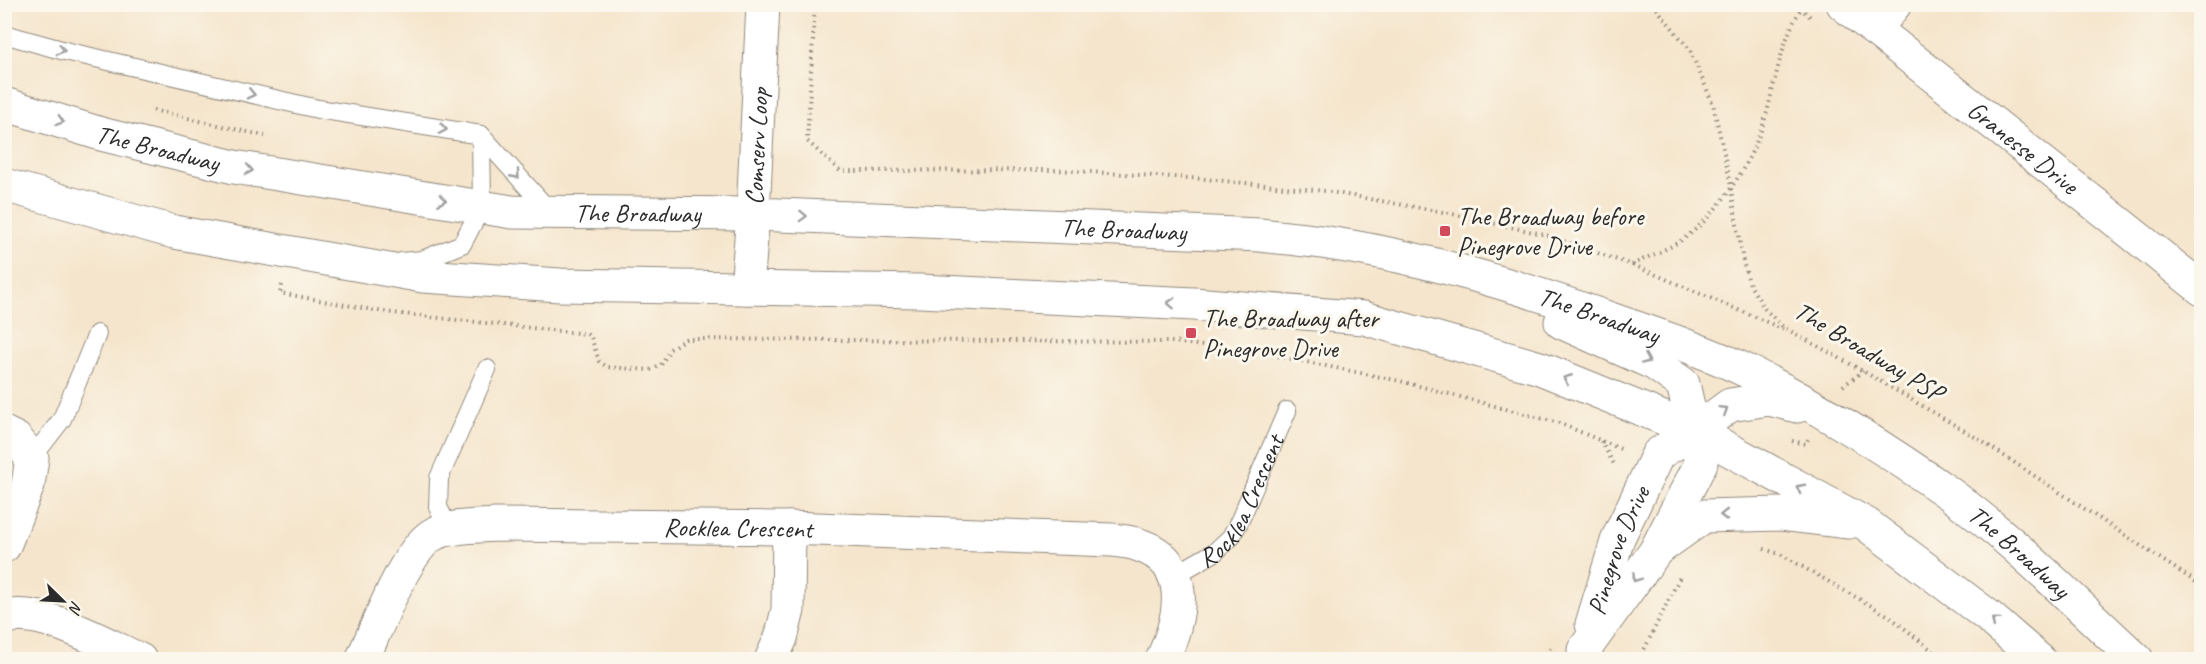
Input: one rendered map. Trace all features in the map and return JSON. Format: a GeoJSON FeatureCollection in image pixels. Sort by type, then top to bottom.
{"type":"FeatureCollection","features":[{"type":"Feature","properties":{"kind":"main road","name":"Comserv Loop"},"geometry":{"type":"LineString","coordinates":[[747,288],[753,214],[763,4]]}},
{"type":"Feature","properties":{"kind":"main road","name":"Granesse Drive"},"geometry":{"type":"LineString","coordinates":[[1843,4],[2202,289]]}},
{"type":"Feature","properties":{"kind":"main road"},"geometry":{"type":"LineString","coordinates":[[1875,30],[1895,4]]}},
{"type":"Feature","properties":{"kind":"main road","name":"The Broadway"},"geometry":{"type":"LineString","coordinates":[[4,104],[100,134],[234,167],[512,212],[753,214],[1260,236],[1335,244],[1419,262],[1559,301],[1696,349],[1749,372],[1822,411],[1878,445],[1952,496],[2016,548],[2138,660]]}},
{"type":"Feature","properties":{"kind":"main road"},"geometry":{"type":"LineString","coordinates":[[4,185],[174,232],[423,276],[560,285],[920,291],[1194,303],[1364,318],[1540,368],[1695,431],[1866,524],[1988,616],[2039,660]]}},
{"type":"Feature","properties":{"kind":"main road","name":"Pinegrove Drive"},"geometry":{"type":"LineString","coordinates":[[1419,262],[1655,364],[1683,384],[1701,463],[1655,552],[1582,655]]}},
{"type":"Feature","properties":{"kind":"main road","name":"Pinegrove Drive"},"geometry":{"type":"LineString","coordinates":[[1612,397],[1644,432],[1655,459]]}},
{"type":"Feature","properties":{"kind":"main road","name":"Pinegrove Drive"},"geometry":{"type":"LineString","coordinates":[[1582,655],[1618,538],[1655,459],[1730,405],[1769,399],[1822,411]]}},
{"type":"Feature","properties":{"kind":"main road"},"geometry":{"type":"LineString","coordinates":[[4,433],[16,440],[32,458],[28,485],[4,546]]}},
{"type":"Feature","properties":{"kind":"main road"},"geometry":{"type":"LineString","coordinates":[[1655,552],[1704,516],[1781,514],[1866,524]]}},
{"type":"Feature","properties":{"kind":"main road","name":"Rocklea Crescent"},"geometry":{"type":"LineString","coordinates":[[362,660],[414,551],[433,534],[449,529],[496,525],[789,528],[1112,540],[1139,544],[1156,552],[1167,562],[1179,592],[1178,612],[1172,637],[1162,660]]}},
{"type":"Feature","properties":{"kind":"main road"},"geometry":{"type":"LineString","coordinates":[[771,660],[781,638],[788,610],[789,528]]}},
{"type":"Feature","properties":{"kind":"main road"},"geometry":{"type":"LineString","coordinates":[[5,615],[28,614],[54,621],[140,660]]}},
{"type":"Feature","properties":{"kind":"lane"},"geometry":{"type":"LineString","coordinates":[[4,34],[65,51],[318,109],[482,135],[552,214]]}},
{"type":"Feature","properties":{"kind":"lane"},"geometry":{"type":"LineString","coordinates":[[367,266],[422,260],[462,244],[482,206],[482,135]]}},
{"type":"Feature","properties":{"kind":"lane"},"geometry":{"type":"LineString","coordinates":[[32,458],[62,419],[97,334]]}},
{"type":"Feature","properties":{"kind":"lane"},"geometry":{"type":"LineString","coordinates":[[449,529],[438,507],[439,478],[487,369]]}},
{"type":"Feature","properties":{"kind":"lane","name":"Rocklea Crescent"},"geometry":{"type":"LineString","coordinates":[[1174,575],[1215,552],[1231,537],[1287,411]]}},
{"type":"Feature","properties":{"kind":"path"},"geometry":{"type":"LineString","coordinates":[[815,4],[807,141],[840,171],[1057,170],[1205,179],[1325,192],[1448,213],[1546,235],[1632,265],[1797,334]]}},
{"type":"Feature","properties":{"kind":"path","name":"The Broadway PSP"},"geometry":{"type":"LineString","coordinates":[[1653,4],[1690,50],[1713,104],[1731,188],[1743,261],[1750,285],[1765,309],[1783,327],[1980,440],[2202,586]]}},
{"type":"Feature","properties":{"kind":"path"},"geometry":{"type":"LineString","coordinates":[[1632,265],[1678,242],[1702,224],[1731,188],[1752,152],[1766,117],[1786,38],[1804,4]]}},
{"type":"Feature","properties":{"kind":"path"},"geometry":{"type":"LineString","coordinates":[[144,108],[272,137]]}},
{"type":"Feature","properties":{"kind":"path"},"geometry":{"type":"LineString","coordinates":[[288,252],[280,293],[384,312],[587,334],[591,337],[599,361],[607,367],[650,370],[661,365],[670,349],[685,339],[1174,342],[1277,356],[1400,381],[1559,423],[1655,459]]}},
{"type":"Feature","properties":{"kind":"path"},"geometry":{"type":"LineString","coordinates":[[1734,515],[1738,546],[1755,546],[1780,554],[1889,616],[1944,660]]}},
{"type":"Feature","properties":{"kind":"path"},"geometry":{"type":"LineString","coordinates":[[1639,660],[1684,570]]}},
{"type":"Feature","properties":{"kind":"place","name":"The Broadway before Pinegrove Drive"},"geometry":{"type":"Point","coordinates":[1445,231]}},
{"type":"Feature","properties":{"kind":"place","name":"The Broadway after Pinegrove Drive"},"geometry":{"type":"Point","coordinates":[1191,333]}}]}
